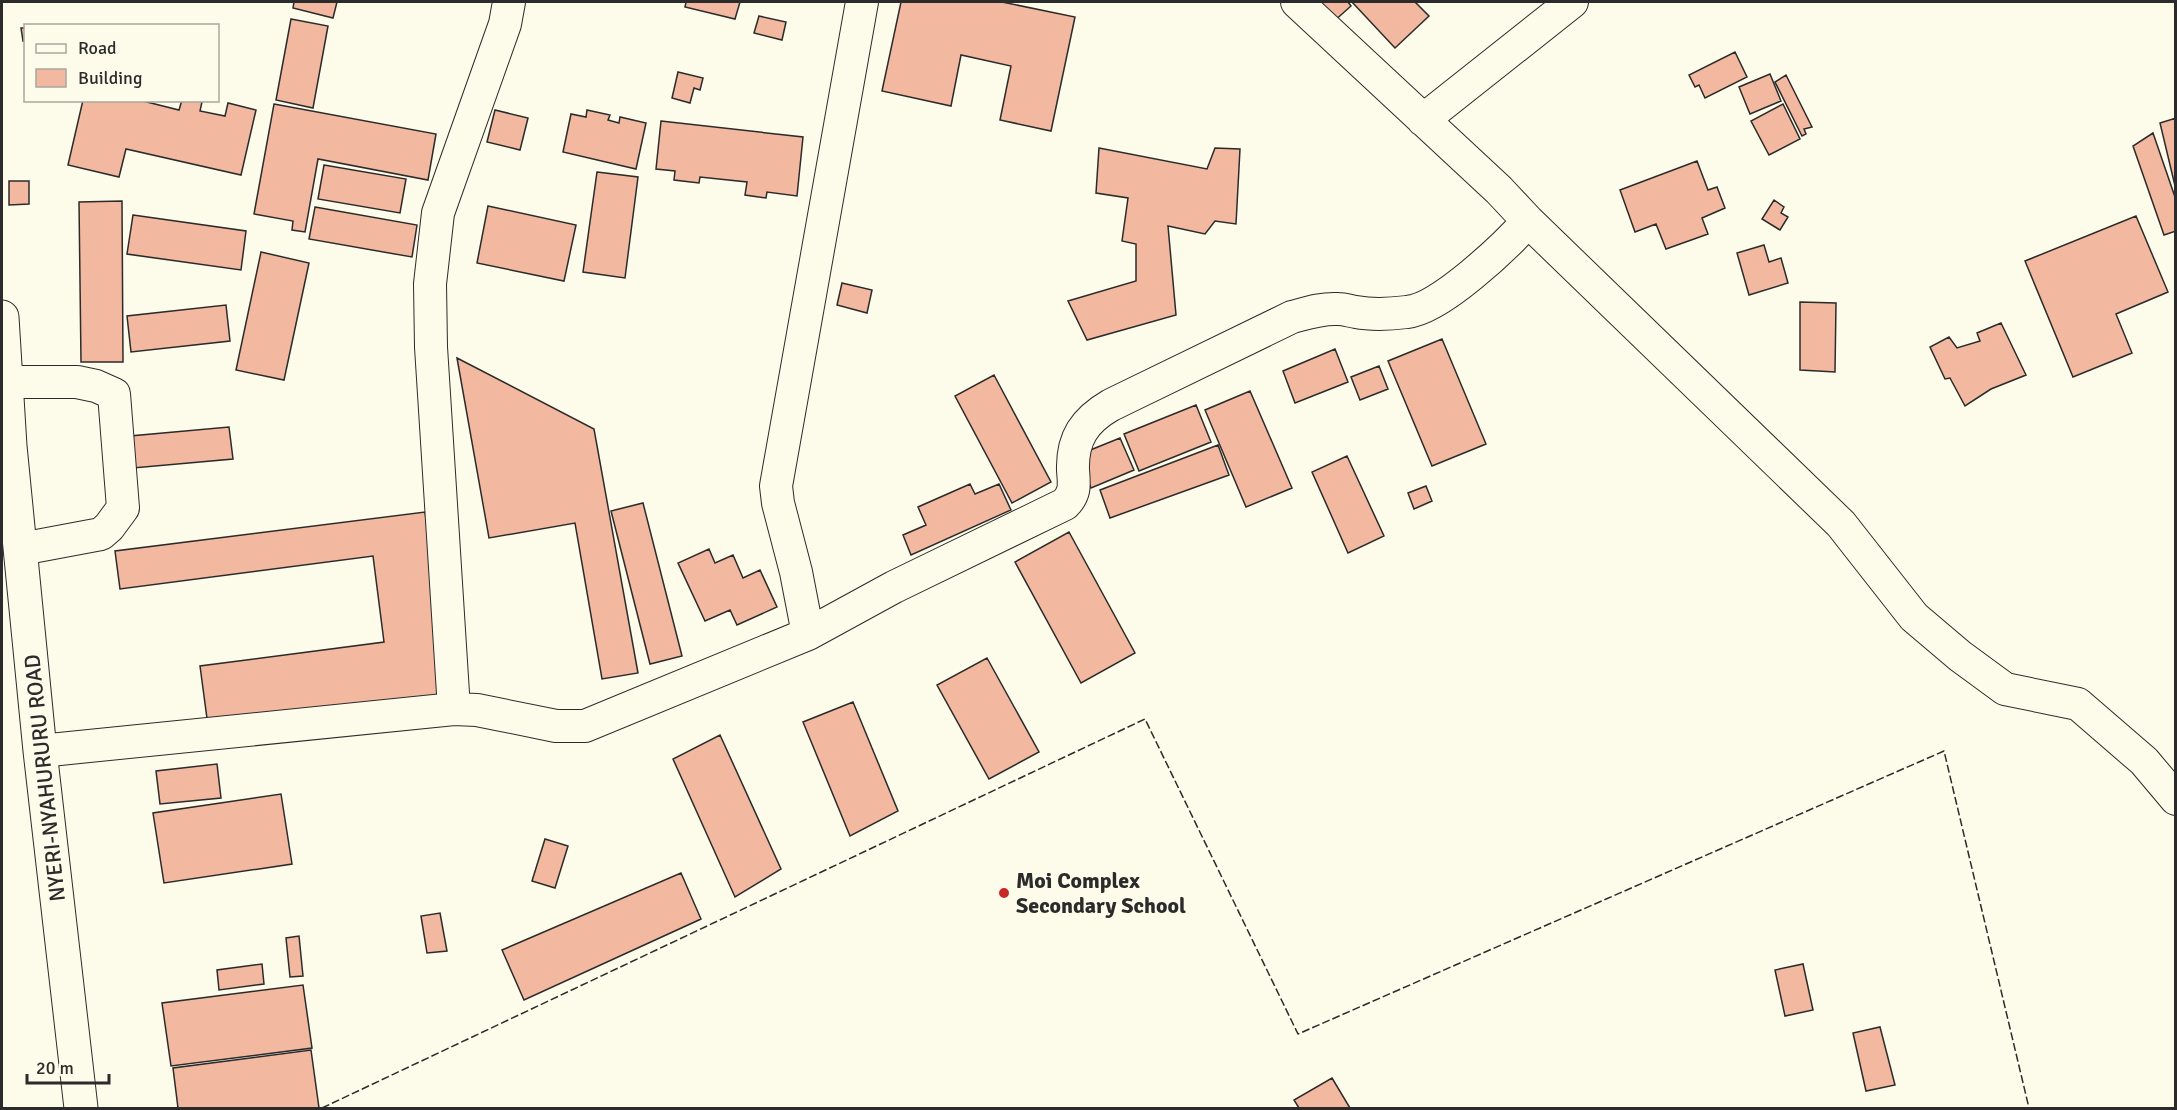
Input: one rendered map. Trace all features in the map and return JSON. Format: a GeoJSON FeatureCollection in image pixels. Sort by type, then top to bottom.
{"type":"FeatureCollection","features":[{"type":"Feature","properties":{"kind":"main road","name":"NYERI-NYAHURURU ROAD"},"geometry":{"type":"LineString","coordinates":[[2,317],[4,389],[40,751],[81,1108]]}},
{"type":"Feature","properties":{"kind":"street"},"geometry":{"type":"LineString","coordinates":[[454,709],[431,347],[430,284],[438,213],[505,24],[509,2]]}},
{"type":"Feature","properties":{"kind":"street"},"geometry":{"type":"LineString","coordinates":[[808,634],[776,486],[862,2]]}},
{"type":"Feature","properties":{"kind":"street"},"geometry":{"type":"LineString","coordinates":[[1297,2],[1499,190],[1528,221],[1841,524],[1914,617],[1960,656],[2005,689],[2078,704],[2144,761],[2175,799]]}},
{"type":"Feature","properties":{"kind":"street"},"geometry":{"type":"LineString","coordinates":[[1423,120],[1572,2]]}},
{"type":"Feature","properties":{"kind":"street"},"geometry":{"type":"LineString","coordinates":[[40,751],[454,709],[477,710],[556,726],[585,726],[808,634],[894,587],[1065,504],[1075,490],[1076,444],[1083,429],[1096,414],[1111,405],[1292,317],[1339,308],[1358,313],[1411,312],[1436,300],[1480,269],[1508,244],[1528,221]]}},
{"type":"Feature","properties":{"kind":"street"},"geometry":{"type":"LineString","coordinates":[[4,389],[77,382],[96,386],[114,394],[123,508],[101,534],[21,549]]}},
{"type":"Feature","properties":{"kind":"building"},"geometry":{"type":"Polygon","coordinates":[[[294,2],[337,2],[333,18],[293,8],[294,2]]]}},
{"type":"Feature","properties":{"kind":"building"},"geometry":{"type":"Polygon","coordinates":[[[686,2],[740,2],[735,19],[685,7],[686,2]]]}},
{"type":"Feature","properties":{"kind":"building"},"geometry":{"type":"Polygon","coordinates":[[[901,2],[1002,2],[1075,17],[1051,131],[1000,120],[1011,66],[961,55],[951,106],[882,91],[901,2]]]}},
{"type":"Feature","properties":{"kind":"building"},"geometry":{"type":"Polygon","coordinates":[[[1314,2],[1348,2],[1351,6],[1332,23],[1314,2]]]}},
{"type":"Feature","properties":{"kind":"building"},"geometry":{"type":"Polygon","coordinates":[[[1352,2],[1415,2],[1429,16],[1395,48],[1352,2]]]}},
{"type":"Feature","properties":{"kind":"building"},"geometry":{"type":"Polygon","coordinates":[[[759,16],[786,22],[782,40],[754,33],[759,16]]]}},
{"type":"Feature","properties":{"kind":"building"},"geometry":{"type":"Polygon","coordinates":[[[291,19],[328,26],[313,108],[276,100],[291,19]]]}},
{"type":"Feature","properties":{"kind":"building"},"geometry":{"type":"Polygon","coordinates":[[[21,28],[24,28],[23,41],[21,28]]]}},
{"type":"Feature","properties":{"kind":"building"},"geometry":{"type":"Polygon","coordinates":[[[1735,52],[1747,77],[1705,98],[1699,85],[1695,87],[1689,75],[1735,52]]]}},
{"type":"Feature","properties":{"kind":"building"},"geometry":{"type":"Polygon","coordinates":[[[678,72],[703,78],[700,90],[694,88],[690,103],[672,98],[678,72]]]}},
{"type":"Feature","properties":{"kind":"building"},"geometry":{"type":"Polygon","coordinates":[[[1770,74],[1781,101],[1750,114],[1739,87],[1770,74]]]}},
{"type":"Feature","properties":{"kind":"building"},"geometry":{"type":"Polygon","coordinates":[[[1786,75],[1812,127],[1804,129],[1806,134],[1802,136],[1775,82],[1786,75]]]}},
{"type":"Feature","properties":{"kind":"building"},"geometry":{"type":"Polygon","coordinates":[[[83,102],[147,102],[179,110],[181,102],[202,102],[200,111],[225,116],[228,103],[256,110],[241,175],[126,149],[119,177],[68,165],[83,102]]]}},
{"type":"Feature","properties":{"kind":"building"},"geometry":{"type":"Polygon","coordinates":[[[274,104],[436,134],[428,180],[318,159],[305,232],[292,230],[293,221],[254,214],[274,104]]]}},
{"type":"Feature","properties":{"kind":"building"},"geometry":{"type":"Polygon","coordinates":[[[1783,104],[1800,139],[1769,155],[1751,121],[1783,104]]]}},
{"type":"Feature","properties":{"kind":"building"},"geometry":{"type":"Polygon","coordinates":[[[495,110],[528,118],[520,150],[487,142],[495,110]]]}},
{"type":"Feature","properties":{"kind":"building"},"geometry":{"type":"Polygon","coordinates":[[[587,110],[610,115],[608,120],[619,123],[620,117],[646,123],[636,169],[563,152],[571,114],[586,117],[587,110]]]}},
{"type":"Feature","properties":{"kind":"building"},"geometry":{"type":"Polygon","coordinates":[[[2176,118],[2176,190],[2160,123],[2176,118]]]}},
{"type":"Feature","properties":{"kind":"building"},"geometry":{"type":"Polygon","coordinates":[[[661,121],[803,137],[797,196],[767,192],[766,198],[745,195],[747,182],[700,177],[699,183],[674,180],[675,171],[656,169],[661,121]]]}},
{"type":"Feature","properties":{"kind":"building"},"geometry":{"type":"Polygon","coordinates":[[[2153,133],[2176,200],[2176,231],[2164,235],[2133,146],[2153,133]]]}},
{"type":"Feature","properties":{"kind":"building"},"geometry":{"type":"Polygon","coordinates":[[[1099,148],[1207,169],[1215,148],[1240,149],[1236,224],[1215,221],[1205,234],[1168,226],[1176,315],[1087,340],[1068,301],[1136,281],[1136,244],[1122,241],[1128,198],[1096,193],[1099,148]]]}},
{"type":"Feature","properties":{"kind":"building"},"geometry":{"type":"Polygon","coordinates":[[[1697,161],[1708,190],[1717,187],[1725,208],[1702,218],[1708,234],[1666,249],[1656,224],[1635,232],[1620,190],[1697,161]]]}},
{"type":"Feature","properties":{"kind":"building"},"geometry":{"type":"Polygon","coordinates":[[[324,165],[406,179],[400,213],[318,199],[324,165]]]}},
{"type":"Feature","properties":{"kind":"building"},"geometry":{"type":"Polygon","coordinates":[[[597,172],[638,177],[625,278],[583,272],[597,172]]]}},
{"type":"Feature","properties":{"kind":"building"},"geometry":{"type":"Polygon","coordinates":[[[9,181],[29,181],[29,204],[9,205],[9,181]]]}},
{"type":"Feature","properties":{"kind":"building"},"geometry":{"type":"Polygon","coordinates":[[[1774,200],[1784,207],[1781,213],[1788,217],[1780,230],[1762,219],[1774,200]]]}},
{"type":"Feature","properties":{"kind":"building"},"geometry":{"type":"Polygon","coordinates":[[[122,201],[123,362],[81,362],[79,202],[122,201]]]}},
{"type":"Feature","properties":{"kind":"building"},"geometry":{"type":"Polygon","coordinates":[[[488,206],[576,225],[564,281],[477,263],[488,206]]]}},
{"type":"Feature","properties":{"kind":"building"},"geometry":{"type":"Polygon","coordinates":[[[315,207],[417,225],[412,257],[309,239],[315,207]]]}},
{"type":"Feature","properties":{"kind":"building"},"geometry":{"type":"Polygon","coordinates":[[[133,215],[246,231],[241,270],[127,254],[133,215]]]}},
{"type":"Feature","properties":{"kind":"building"},"geometry":{"type":"Polygon","coordinates":[[[2136,216],[2168,292],[2116,314],[2132,353],[2073,377],[2025,261],[2136,216]]]}},
{"type":"Feature","properties":{"kind":"building"},"geometry":{"type":"Polygon","coordinates":[[[1764,245],[1769,262],[1781,258],[1788,283],[1749,295],[1737,253],[1764,245]]]}},
{"type":"Feature","properties":{"kind":"building"},"geometry":{"type":"Polygon","coordinates":[[[261,252],[309,263],[284,380],[236,370],[261,252]]]}},
{"type":"Feature","properties":{"kind":"building"},"geometry":{"type":"Polygon","coordinates":[[[842,283],[872,290],[867,313],[837,305],[842,283]]]}},
{"type":"Feature","properties":{"kind":"building"},"geometry":{"type":"Polygon","coordinates":[[[1800,302],[1836,303],[1835,372],[1800,370],[1800,302]]]}},
{"type":"Feature","properties":{"kind":"building"},"geometry":{"type":"Polygon","coordinates":[[[226,305],[230,341],[131,352],[127,316],[226,305]]]}},
{"type":"Feature","properties":{"kind":"building"},"geometry":{"type":"Polygon","coordinates":[[[2001,323],[2026,375],[1991,389],[1965,406],[1950,378],[1945,379],[1930,347],[1949,337],[1957,348],[1980,341],[1977,333],[2001,323]]]}},
{"type":"Feature","properties":{"kind":"building"},"geometry":{"type":"Polygon","coordinates":[[[1442,339],[1486,444],[1432,466],[1388,361],[1442,339]]]}},
{"type":"Feature","properties":{"kind":"building"},"geometry":{"type":"Polygon","coordinates":[[[1335,349],[1348,382],[1295,403],[1283,371],[1335,349]]]}},
{"type":"Feature","properties":{"kind":"building"},"geometry":{"type":"Polygon","coordinates":[[[457,358],[594,429],[638,673],[602,679],[575,523],[489,538],[457,358]]]}},
{"type":"Feature","properties":{"kind":"building"},"geometry":{"type":"Polygon","coordinates":[[[1379,366],[1388,389],[1360,400],[1351,377],[1379,366]]]}},
{"type":"Feature","properties":{"kind":"building"},"geometry":{"type":"Polygon","coordinates":[[[994,375],[1051,482],[1012,503],[955,396],[994,375]]]}},
{"type":"Feature","properties":{"kind":"building"},"geometry":{"type":"Polygon","coordinates":[[[1250,391],[1292,488],[1246,507],[1205,410],[1250,391]]]}},
{"type":"Feature","properties":{"kind":"building"},"geometry":{"type":"Polygon","coordinates":[[[1196,405],[1211,442],[1139,471],[1124,434],[1196,405]]]}},
{"type":"Feature","properties":{"kind":"building"},"geometry":{"type":"Polygon","coordinates":[[[229,427],[233,459],[133,468],[130,436],[229,427]]]}},
{"type":"Feature","properties":{"kind":"building"},"geometry":{"type":"Polygon","coordinates":[[[1120,438],[1134,470],[1091,488],[1078,455],[1120,438]]]}},
{"type":"Feature","properties":{"kind":"building"},"geometry":{"type":"Polygon","coordinates":[[[1218,445],[1229,475],[1110,518],[1100,490],[1218,445]]]}},
{"type":"Feature","properties":{"kind":"building"},"geometry":{"type":"Polygon","coordinates":[[[1347,456],[1384,536],[1348,553],[1312,472],[1347,456]]]}},
{"type":"Feature","properties":{"kind":"building"},"geometry":{"type":"Polygon","coordinates":[[[970,484],[975,494],[999,484],[1011,510],[911,555],[903,535],[926,525],[918,507],[970,484]]]}},
{"type":"Feature","properties":{"kind":"building"},"geometry":{"type":"Polygon","coordinates":[[[1426,486],[1432,501],[1414,509],[1408,493],[1426,486]]]}},
{"type":"Feature","properties":{"kind":"building"},"geometry":{"type":"Polygon","coordinates":[[[643,503],[682,656],[650,664],[611,511],[643,503]]]}},
{"type":"Feature","properties":{"kind":"building"},"geometry":{"type":"Polygon","coordinates":[[[425,512],[449,695],[208,726],[200,666],[384,642],[373,556],[120,589],[115,551],[425,512]]]}},
{"type":"Feature","properties":{"kind":"building"},"geometry":{"type":"Polygon","coordinates":[[[1069,532],[1135,653],[1081,683],[1015,562],[1069,532]]]}},
{"type":"Feature","properties":{"kind":"building"},"geometry":{"type":"Polygon","coordinates":[[[709,549],[715,563],[733,555],[743,578],[760,570],[777,607],[737,625],[730,610],[705,621],[678,563],[709,549]]]}},
{"type":"Feature","properties":{"kind":"building"},"geometry":{"type":"Polygon","coordinates":[[[987,658],[1039,752],[989,779],[937,685],[987,658]]]}},
{"type":"Feature","properties":{"kind":"building"},"geometry":{"type":"Polygon","coordinates":[[[853,702],[898,811],[850,836],[803,722],[853,702]]]}},
{"type":"Feature","properties":{"kind":"building"},"geometry":{"type":"Polygon","coordinates":[[[720,735],[781,869],[735,897],[673,759],[720,735]]]}},
{"type":"Feature","properties":{"kind":"building"},"geometry":{"type":"Polygon","coordinates":[[[217,764],[221,798],[160,804],[156,771],[217,764]]]}},
{"type":"Feature","properties":{"kind":"building"},"geometry":{"type":"Polygon","coordinates":[[[281,794],[292,864],[164,883],[153,813],[281,794]]]}},
{"type":"Feature","properties":{"kind":"building"},"geometry":{"type":"Polygon","coordinates":[[[545,839],[568,846],[555,888],[532,881],[545,839]]]}},
{"type":"Feature","properties":{"kind":"building"},"geometry":{"type":"Polygon","coordinates":[[[681,873],[701,919],[524,1000],[502,950],[681,873]]]}},
{"type":"Feature","properties":{"kind":"building"},"geometry":{"type":"Polygon","coordinates":[[[440,913],[447,951],[427,953],[421,916],[440,913]]]}},
{"type":"Feature","properties":{"kind":"building"},"geometry":{"type":"Polygon","coordinates":[[[299,936],[303,976],[290,977],[286,938],[299,936]]]}},
{"type":"Feature","properties":{"kind":"building"},"geometry":{"type":"Polygon","coordinates":[[[262,964],[264,984],[219,990],[217,970],[262,964]]]}},
{"type":"Feature","properties":{"kind":"building"},"geometry":{"type":"Polygon","coordinates":[[[1803,964],[1813,1010],[1785,1016],[1775,970],[1803,964]]]}},
{"type":"Feature","properties":{"kind":"building"},"geometry":{"type":"Polygon","coordinates":[[[303,985],[312,1048],[171,1066],[162,1003],[303,985]]]}},
{"type":"Feature","properties":{"kind":"building"},"geometry":{"type":"Polygon","coordinates":[[[1880,1027],[1895,1085],[1866,1091],[1853,1033],[1880,1027]]]}},
{"type":"Feature","properties":{"kind":"building"},"geometry":{"type":"Polygon","coordinates":[[[311,1050],[319,1108],[178,1108],[173,1068],[311,1050]]]}},
{"type":"Feature","properties":{"kind":"building"},"geometry":{"type":"Polygon","coordinates":[[[1332,1078],[1350,1108],[1299,1108],[1294,1100],[1332,1078]]]}},
{"type":"Feature","properties":{"kind":"fence"},"geometry":{"type":"LineString","coordinates":[[322,1108],[1145,719],[1298,1034],[1944,751],[2029,1108]]}},
{"type":"Feature","properties":{"kind":"place","name":"Moi Complex Secondary School"},"geometry":{"type":"Point","coordinates":[1004,893]}}]}
